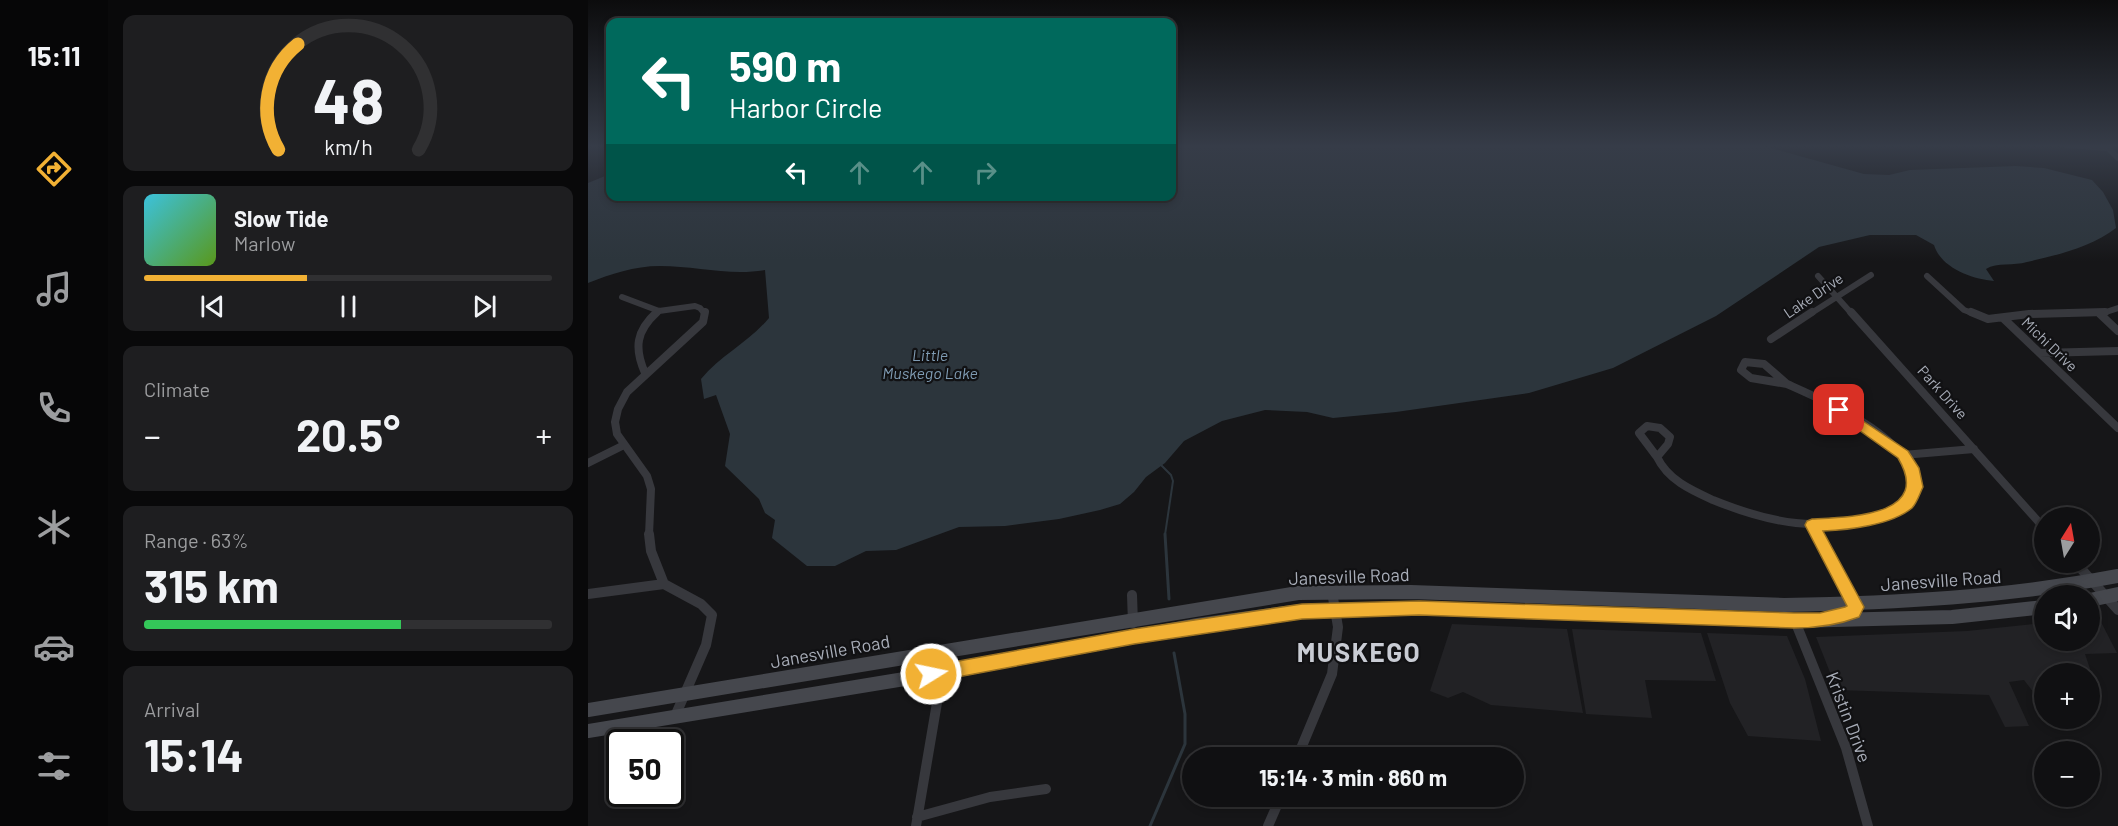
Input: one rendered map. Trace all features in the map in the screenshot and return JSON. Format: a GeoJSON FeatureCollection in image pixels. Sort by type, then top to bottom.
{"type":"FeatureCollection","features":[{"type":"Feature","properties":{"kind":"main road","name":"Janesville Road"},"geometry":{"type":"LineString","coordinates":[[588,710],[1264,598],[1332,592],[1758,604],[1850,604],[2002,594],[2118,576]]}},
{"type":"Feature","properties":{"kind":"main road"},"geometry":{"type":"LineString","coordinates":[[1466,594],[1467,610]]}},
{"type":"Feature","properties":{"kind":"main road"},"geometry":{"type":"LineString","coordinates":[[1547,597],[1550,613]]}},
{"type":"Feature","properties":{"kind":"main road"},"geometry":{"type":"LineString","coordinates":[[1638,600],[1642,615]]}},
{"type":"Feature","properties":{"kind":"main road"},"geometry":{"type":"LineString","coordinates":[[1758,604],[1778,610],[1794,621],[1807,610],[1850,604],[1893,619]]}},
{"type":"Feature","properties":{"kind":"main road"},"geometry":{"type":"LineString","coordinates":[[1820,620],[1856,609],[1850,604]]}},
{"type":"Feature","properties":{"kind":"main road","name":"Janesville Road"},"geometry":{"type":"LineString","coordinates":[[588,731],[676,714],[944,672],[1134,636],[1283,613],[1335,610],[1467,610],[1794,621],[1952,617],[2034,608]]}},
{"type":"Feature","properties":{"kind":"street","name":"Lake Drive"},"geometry":{"type":"LineString","coordinates":[[1771,339],[1871,275]]}},
{"type":"Feature","properties":{"kind":"street","name":"Park Drive"},"geometry":{"type":"LineString","coordinates":[[1818,276],[1835,298],[1847,307],[2034,517]]}},
{"type":"Feature","properties":{"kind":"street","name":"Michi Drive"},"geometry":{"type":"LineString","coordinates":[[1927,276],[1969,313],[1988,319],[2003,318],[2118,428]]}},
{"type":"Feature","properties":{"kind":"street"},"geometry":{"type":"LineString","coordinates":[[622,297],[659,311],[695,306],[704,310],[706,315],[703,322],[691,334],[645,373],[627,392],[616,411],[617,428],[624,446],[651,489],[649,541],[664,584]]}},
{"type":"Feature","properties":{"kind":"street"},"geometry":{"type":"LineString","coordinates":[[2003,318],[2029,314],[2100,314],[2118,308]]}},
{"type":"Feature","properties":{"kind":"street"},"geometry":{"type":"LineString","coordinates":[[645,373],[636,352],[636,342],[645,325],[659,311]]}},
{"type":"Feature","properties":{"kind":"street"},"geometry":{"type":"LineString","coordinates":[[2100,314],[2118,331]]}},
{"type":"Feature","properties":{"kind":"street"},"geometry":{"type":"LineString","coordinates":[[2040,352],[2118,351]]}},
{"type":"Feature","properties":{"kind":"street"},"geometry":{"type":"LineString","coordinates":[[1657,457],[1662,467],[1677,481],[1717,502],[1765,517],[1812,525],[1866,521],[1890,513],[1907,503],[1916,487],[1915,478],[1903,455],[1847,415],[1787,384],[1764,364],[1748,362],[1741,367],[1745,375],[1751,378],[1787,384]]}},
{"type":"Feature","properties":{"kind":"street"},"geometry":{"type":"LineString","coordinates":[[588,463],[624,446]]}},
{"type":"Feature","properties":{"kind":"street"},"geometry":{"type":"LineString","coordinates":[[1903,455],[1974,449]]}},
{"type":"Feature","properties":{"kind":"street"},"geometry":{"type":"LineString","coordinates":[[1812,525],[1850,604]]}},
{"type":"Feature","properties":{"kind":"street"},"geometry":{"type":"LineString","coordinates":[[2084,573],[2091,581],[2112,596],[2118,610]]}},
{"type":"Feature","properties":{"kind":"street"},"geometry":{"type":"LineString","coordinates":[[588,594],[664,584],[701,604],[712,615],[706,645],[676,714]]}},
{"type":"Feature","properties":{"kind":"street"},"geometry":{"type":"LineString","coordinates":[[1302,747],[1332,674],[1337,640],[1332,592]]}},
{"type":"Feature","properties":{"kind":"street"},"geometry":{"type":"LineString","coordinates":[[1132,595],[1134,636]]}},
{"type":"Feature","properties":{"kind":"street","name":"Kristin Drive"},"geometry":{"type":"LineString","coordinates":[[1794,621],[1852,771],[1868,826]]}},
{"type":"Feature","properties":{"kind":"street"},"geometry":{"type":"LineString","coordinates":[[946,650],[944,672],[921,783],[916,822],[990,797],[1046,789]]}},
{"type":"Feature","properties":{"kind":"street"},"geometry":{"type":"LineString","coordinates":[[1268,826],[1276,807]]}},
{"type":"Feature","properties":{"kind":"shaded area"},"geometry":{"type":"Polygon","coordinates":[[[2101,622],[2117,653],[2085,654],[2088,663],[2034,663],[2034,693],[2024,680],[2009,682],[2029,726],[2005,727],[1989,695],[1837,690],[1816,637],[1967,631],[2034,624],[2034,651],[2100,651],[2101,622]]]}},
{"type":"Feature","properties":{"kind":"shaded area"},"geometry":{"type":"Polygon","coordinates":[[[1452,624],[1567,629],[1583,713],[1491,705],[1463,692],[1448,698],[1430,691],[1452,624]]]}},
{"type":"Feature","properties":{"kind":"shaded area"},"geometry":{"type":"Polygon","coordinates":[[[1572,629],[1701,633],[1716,681],[1645,680],[1652,718],[1586,714],[1572,629]]]}},
{"type":"Feature","properties":{"kind":"shaded area"},"geometry":{"type":"Polygon","coordinates":[[[1707,633],[1787,636],[1805,679],[1821,741],[1748,736],[1730,703],[1707,633]]]}},
{"type":"Feature","properties":{"kind":"water","name":"Little Muskego Lake"},"geometry":{"type":"Polygon","coordinates":[[[588,184],[606,184],[606,201],[1176,201],[1176,184],[2095,184],[2113,210],[2116,228],[2096,240],[2062,253],[2022,263],[1990,267],[1986,269],[1994,281],[1976,278],[1958,271],[1943,260],[1934,245],[1916,235],[1870,235],[1819,247],[1716,316],[1613,368],[1529,393],[1396,412],[1333,418],[1307,412],[1265,410],[1222,421],[1184,441],[1165,463],[1146,477],[1120,504],[1059,519],[1005,526],[959,527],[896,550],[866,551],[835,566],[807,566],[772,538],[775,520],[765,513],[759,499],[725,466],[730,434],[716,395],[704,399],[701,379],[769,318],[765,270],[739,272],[650,266],[623,271],[588,283],[588,184]]]}},
{"type":"Feature","properties":{"kind":"waterway"},"geometry":{"type":"LineString","coordinates":[[1160,464],[1171,475],[1173,481],[1165,535]]}},
{"type":"Feature","properties":{"kind":"waterway"},"geometry":{"type":"LineString","coordinates":[[1165,535],[1169,599]]}},
{"type":"Feature","properties":{"kind":"waterway"},"geometry":{"type":"LineString","coordinates":[[1150,826],[1185,744],[1185,714],[1174,653]]}},
{"type":"Feature","properties":{"kind":"district","name":"MUSKEGO"},"geometry":{"type":"Point","coordinates":[1359,651]}},
{"type":"Feature","properties":{"kind":"route"},"geometry":{"type":"LineString","coordinates":[[931,674],[1134,636],[1302,611],[1419,608],[1794,621],[1820,620],[1846,614],[1856,607],[1812,525],[1837,525],[1866,521],[1890,513],[1907,503],[1916,487],[1912,468],[1903,455],[1863,424],[1839,410]]}}]}
